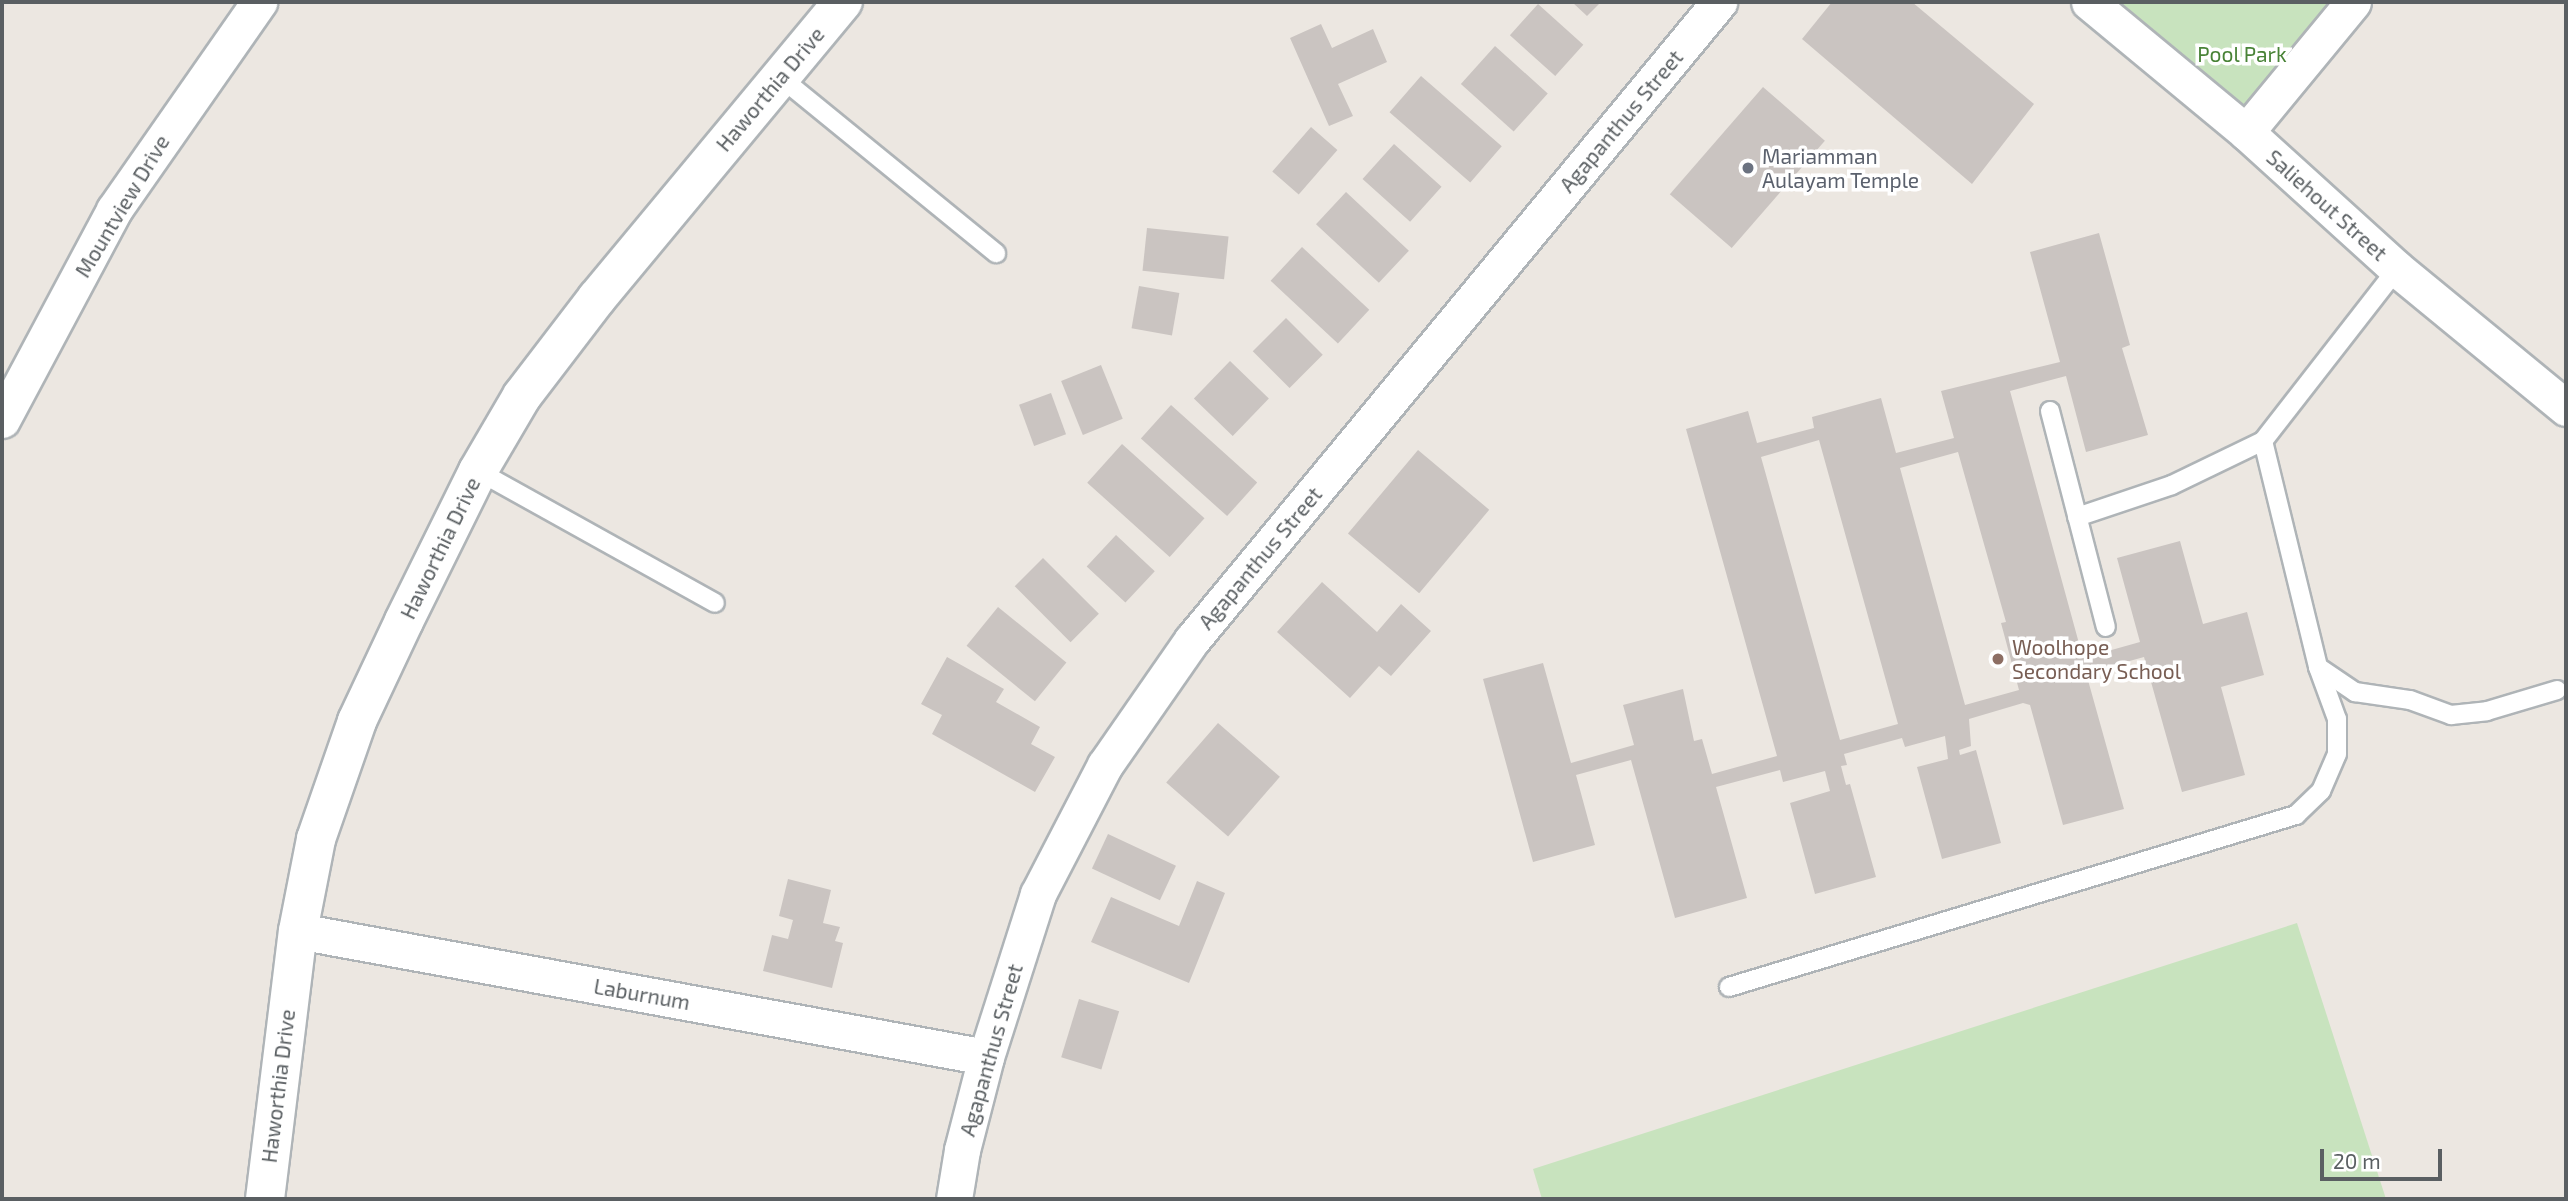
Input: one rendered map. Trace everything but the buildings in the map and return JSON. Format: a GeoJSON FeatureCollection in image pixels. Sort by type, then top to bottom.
{"type":"FeatureCollection","features":[{"type":"Feature","properties":{"kind":"street","name":"Mountview Drive"},"geometry":{"type":"LineString","coordinates":[[2,420],[114,210],[259,2]]}},
{"type":"Feature","properties":{"kind":"street","name":"Haworthia Drive"},"geometry":{"type":"LineString","coordinates":[[265,1199],[298,931],[316,839],[357,721],[478,471],[522,396],[597,298],[842,2]]}},
{"type":"Feature","properties":{"kind":"street","name":"Agapanthus Street"},"geometry":{"type":"LineString","coordinates":[[954,1199],[961,1150],[986,1058],[1038,894],[1113,754],[1192,640],[1719,2]]}},
{"type":"Feature","properties":{"kind":"street","name":"Saliehout Street"},"geometry":{"type":"LineString","coordinates":[[2089,2],[2246,132],[2397,269],[2566,408]]}},
{"type":"Feature","properties":{"kind":"street"},"geometry":{"type":"LineString","coordinates":[[2246,132],[2353,2]]}},
{"type":"Feature","properties":{"kind":"street","name":"Laburnum"},"geometry":{"type":"LineString","coordinates":[[298,931],[986,1058]]}},
{"type":"Feature","properties":{"kind":"lane"},"geometry":{"type":"LineString","coordinates":[[780,77],[996,253]]}},
{"type":"Feature","properties":{"kind":"lane"},"geometry":{"type":"LineString","coordinates":[[2077,517],[2172,485],[2263,441],[2397,269]]}},
{"type":"Feature","properties":{"kind":"lane"},"geometry":{"type":"LineString","coordinates":[[2050,411],[2106,627]]}},
{"type":"Feature","properties":{"kind":"lane"},"geometry":{"type":"LineString","coordinates":[[1729,988],[2296,816],[2321,791],[2337,754],[2337,719],[2318,667],[2263,441]]}},
{"type":"Feature","properties":{"kind":"lane"},"geometry":{"type":"LineString","coordinates":[[478,471],[715,603]]}},
{"type":"Feature","properties":{"kind":"lane"},"geometry":{"type":"LineString","coordinates":[[2318,667],[2355,692],[2410,699],[2451,715],[2487,711],[2557,690]]}},
{"type":"Feature","properties":{"kind":"green space","name":"Pool Park"},"geometry":{"type":"Polygon","coordinates":[[[2099,2],[2352,2],[2248,128],[2099,2]]]}},
{"type":"Feature","properties":{"kind":"green space"},"geometry":{"type":"Polygon","coordinates":[[[2297,923],[2386,1199],[1542,1199],[1533,1169],[2297,923]]]}},
{"type":"Feature","properties":{"kind":"place","name":"Mariamman Aulayam Temple"},"geometry":{"type":"Point","coordinates":[1748,168]}},
{"type":"Feature","properties":{"kind":"place","name":"Woolhope Secondary School"},"geometry":{"type":"Point","coordinates":[1998,659]}}]}
